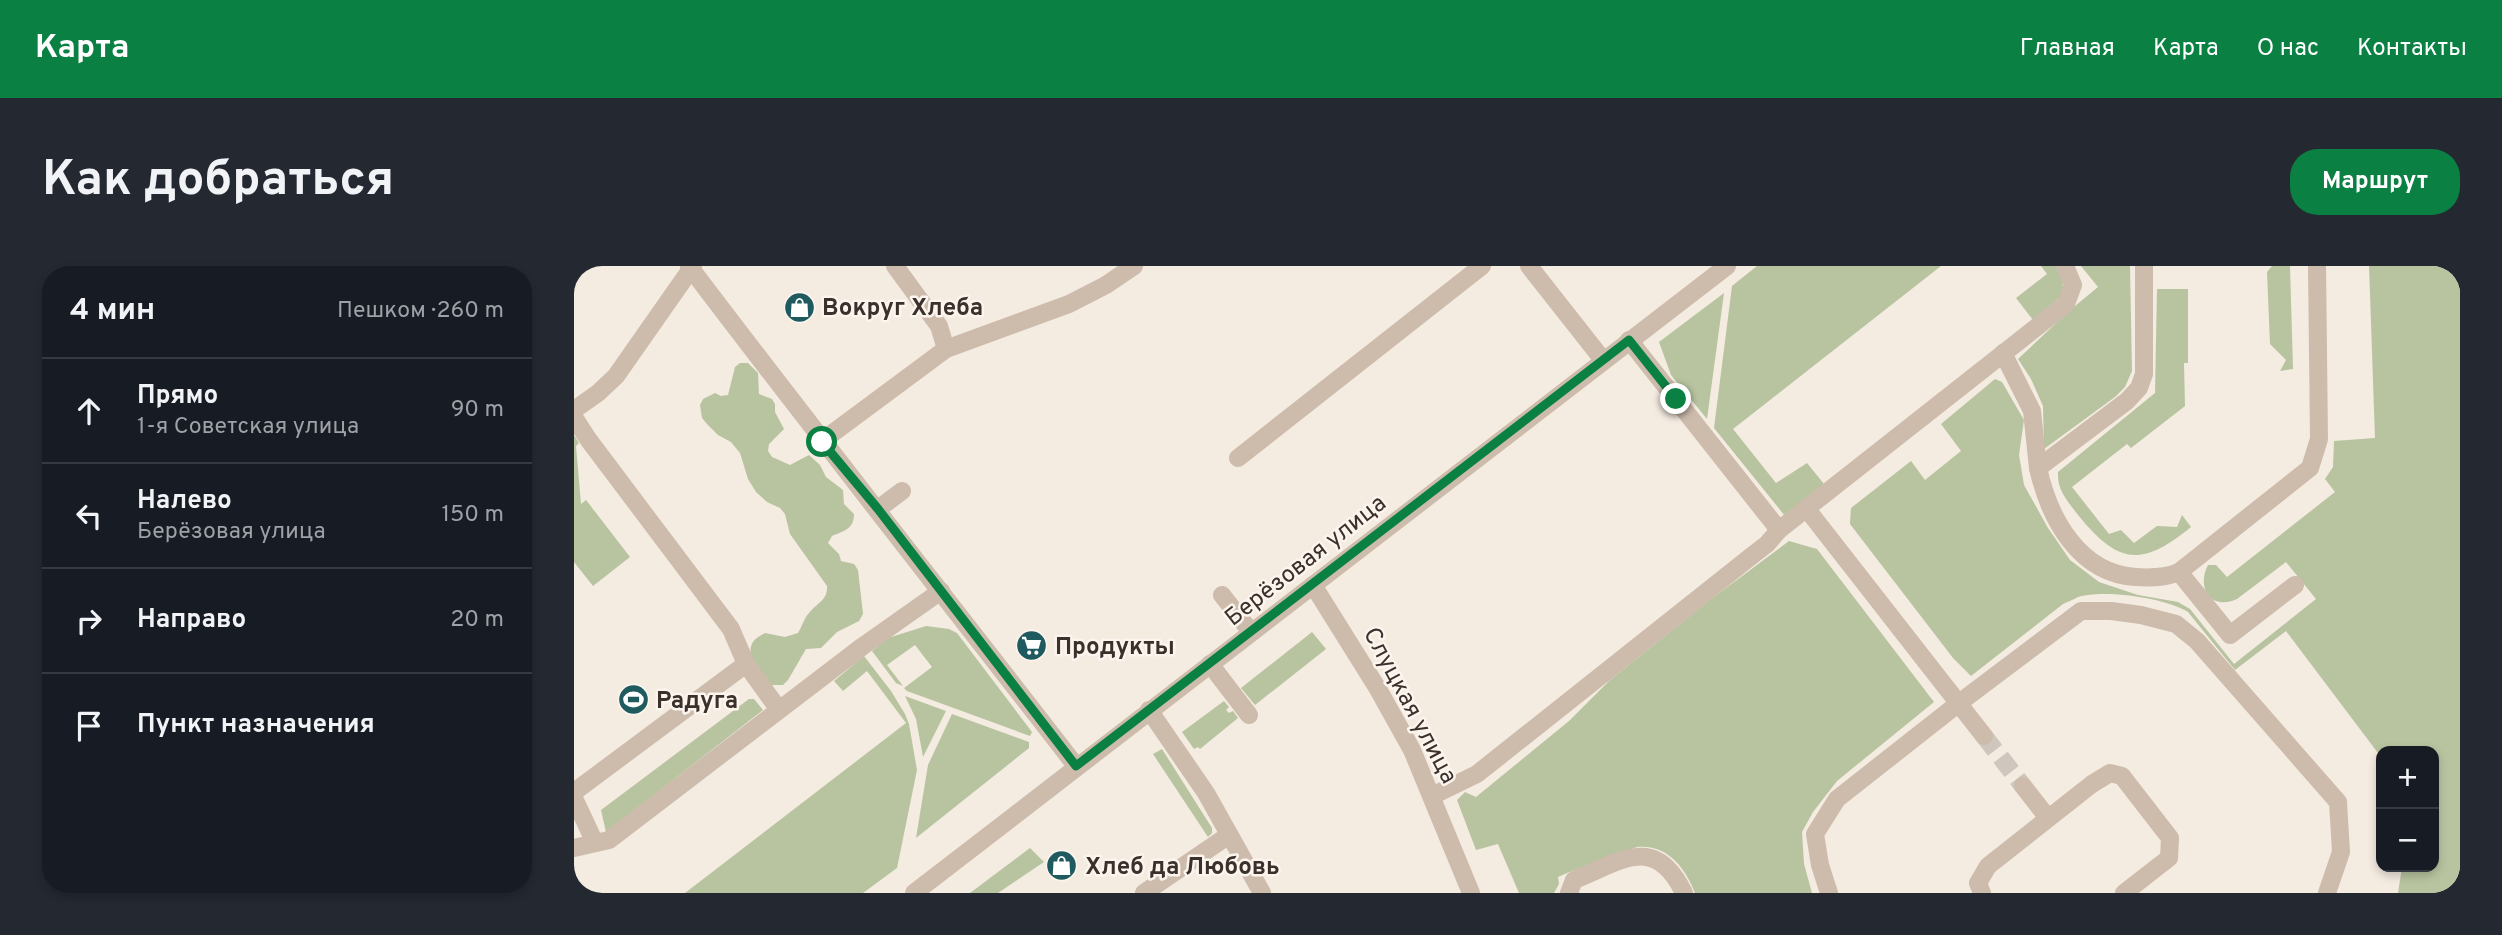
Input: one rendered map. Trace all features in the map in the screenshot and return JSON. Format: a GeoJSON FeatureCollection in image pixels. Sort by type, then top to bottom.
{"type":"FeatureCollection","features":[{"type":"Feature","properties":{"kind":"street"},"geometry":{"type":"LineString","coordinates":[[895,266],[939,326],[946,349]]}},
{"type":"Feature","properties":{"kind":"street"},"geometry":{"type":"LineString","coordinates":[[822,442],[946,349],[1069,304],[1106,285],[1134,266]]}},
{"type":"Feature","properties":{"kind":"street"},"geometry":{"type":"LineString","coordinates":[[1238,458],[1482,266]]}},
{"type":"Feature","properties":{"kind":"street"},"geometry":{"type":"LineString","coordinates":[[1529,266],[1603,360]]}},
{"type":"Feature","properties":{"kind":"street","name":"Берёзовая улица"},"geometry":{"type":"LineString","coordinates":[[914,893],[1727,266]]}},
{"type":"Feature","properties":{"kind":"street"},"geometry":{"type":"LineString","coordinates":[[1432,796],[1477,774],[1767,544],[1779,530],[2066,304],[2073,285],[2065,266]]}},
{"type":"Feature","properties":{"kind":"street"},"geometry":{"type":"LineString","coordinates":[[2038,468],[2127,401],[2139,388],[2144,374],[2144,266]]}},
{"type":"Feature","properties":{"kind":"street"},"geometry":{"type":"LineString","coordinates":[[2003,353],[2032,411],[2038,468],[2048,503],[2062,531],[2080,554],[2117,576],[2169,576],[2179,572],[2310,468],[2319,439],[2316,266]]}},
{"type":"Feature","properties":{"kind":"street"},"geometry":{"type":"LineString","coordinates":[[574,410],[616,376],[691,267],[822,442],[878,509],[1076,766]]}},
{"type":"Feature","properties":{"kind":"street"},"geometry":{"type":"LineString","coordinates":[[1629,340],[1779,530]]}},
{"type":"Feature","properties":{"kind":"street"},"geometry":{"type":"LineString","coordinates":[[574,417],[732,629],[746,664],[779,710]]}},
{"type":"Feature","properties":{"kind":"street"},"geometry":{"type":"LineString","coordinates":[[878,509],[902,491]]}},
{"type":"Feature","properties":{"kind":"street"},"geometry":{"type":"LineString","coordinates":[[1806,509],[1984,736]]}},
{"type":"Feature","properties":{"kind":"street"},"geometry":{"type":"LineString","coordinates":[[2179,572],[2230,635],[2295,585]]}},
{"type":"Feature","properties":{"kind":"street","name":"Слуцкая улица"},"geometry":{"type":"LineString","coordinates":[[1313,585],[1378,689],[1412,750],[1471,893]]}},
{"type":"Feature","properties":{"kind":"street"},"geometry":{"type":"LineString","coordinates":[[574,848],[609,840],[941,591]]}},
{"type":"Feature","properties":{"kind":"street"},"geometry":{"type":"LineString","coordinates":[[1222,596],[1251,632]]}},
{"type":"Feature","properties":{"kind":"street"},"geometry":{"type":"LineString","coordinates":[[1829,893],[1820,865],[1815,834],[1837,799],[2081,611],[2141,615],[2176,624],[2197,641],[2338,802],[2341,852],[2327,893]]}},
{"type":"Feature","properties":{"kind":"street"},"geometry":{"type":"LineString","coordinates":[[574,792],[746,664]]}},
{"type":"Feature","properties":{"kind":"street"},"geometry":{"type":"LineString","coordinates":[[1210,664],[1250,715]]}},
{"type":"Feature","properties":{"kind":"street"},"geometry":{"type":"LineString","coordinates":[[1149,710],[1206,793],[1262,893]]}},
{"type":"Feature","properties":{"kind":"street"},"geometry":{"type":"LineString","coordinates":[[1982,893],[1978,883],[1988,866],[2110,773],[2122,776],[2170,838],[2169,858],[2124,893]]}},
{"type":"Feature","properties":{"kind":"street"},"geometry":{"type":"LineString","coordinates":[[2022,786],[2049,818]]}},
{"type":"Feature","properties":{"kind":"street"},"geometry":{"type":"LineString","coordinates":[[574,798],[595,844]]}},
{"type":"Feature","properties":{"kind":"street"},"geometry":{"type":"LineString","coordinates":[[1144,893],[1229,835]]}},
{"type":"Feature","properties":{"kind":"street"},"geometry":{"type":"LineString","coordinates":[[1569,893],[1574,880],[1634,856],[1648,856],[1666,866],[1677,878],[1684,893]]}},
{"type":"Feature","properties":{"kind":"green space"},"geometry":{"type":"Polygon","coordinates":[[[1757,266],[1941,266],[1733,429],[1776,483],[1807,463],[1824,484],[1785,516],[1714,428],[1732,286],[1757,266]]]}},
{"type":"Feature","properties":{"kind":"green space"},"geometry":{"type":"Polygon","coordinates":[[[2041,266],[2060,266],[2064,294],[2033,320],[2016,298],[2047,274],[2041,266]]]}},
{"type":"Feature","properties":{"kind":"green space"},"geometry":{"type":"Polygon","coordinates":[[[2081,266],[2130,266],[2132,371],[2125,387],[2115,397],[2044,449],[2043,406],[2018,359],[2098,287],[2081,266]]]}},
{"type":"Feature","properties":{"kind":"green space"},"geometry":{"type":"Polygon","coordinates":[[[2272,266],[2290,266],[2293,369],[2280,371],[2286,360],[2270,344],[2267,272],[2272,266]]]}},
{"type":"Feature","properties":{"kind":"green space"},"geometry":{"type":"Polygon","coordinates":[[[2369,266],[2460,266],[2460,893],[2398,893],[2401,872],[2439,872],[2439,746],[2376,746],[2376,750],[2286,631],[2235,670],[2188,612],[2150,599],[2089,595],[2063,604],[1971,676],[1953,658],[1850,524],[1851,508],[1911,461],[1925,480],[1961,451],[1941,424],[1995,379],[2002,382],[2024,420],[2019,455],[2024,485],[2070,560],[2099,582],[2138,595],[2178,602],[2190,609],[2234,664],[2316,599],[2286,562],[2237,599],[2228,602],[2213,600],[2205,589],[2204,582],[2208,565],[2216,565],[2227,577],[2335,492],[2325,479],[2333,467],[2334,441],[2375,438],[2369,266]]]}},
{"type":"Feature","properties":{"kind":"green space"},"geometry":{"type":"Polygon","coordinates":[[[2157,289],[2188,289],[2188,363],[2184,363],[2185,406],[2131,448],[2127,444],[2072,487],[2109,534],[2121,530],[2134,543],[2157,526],[2177,527],[2182,515],[2191,527],[2158,549],[2131,555],[2118,551],[2092,531],[2064,495],[2059,485],[2058,472],[2155,393],[2157,289]]]}},
{"type":"Feature","properties":{"kind":"green space"},"geometry":{"type":"Polygon","coordinates":[[[1724,293],[1707,419],[1671,375],[1659,342],[1724,293]]]}},
{"type":"Feature","properties":{"kind":"green space"},"geometry":{"type":"Polygon","coordinates":[[[740,363],[748,363],[758,373],[759,394],[772,399],[784,429],[769,444],[768,451],[772,457],[790,465],[809,455],[820,465],[826,477],[843,490],[844,504],[854,514],[850,526],[832,536],[828,543],[839,554],[841,561],[854,564],[858,570],[863,614],[859,621],[837,632],[821,648],[806,649],[783,685],[768,685],[752,659],[752,644],[765,633],[785,637],[798,633],[807,615],[824,598],[827,586],[790,534],[785,514],[756,492],[748,479],[740,453],[702,418],[700,405],[703,399],[715,393],[728,395],[735,367],[740,363]]]}},
{"type":"Feature","properties":{"kind":"green space"},"geometry":{"type":"Polygon","coordinates":[[[574,435],[579,443],[576,446],[581,504],[586,500],[630,557],[593,586],[574,562],[574,435]]]}},
{"type":"Feature","properties":{"kind":"green space"},"geometry":{"type":"Polygon","coordinates":[[[1789,541],[1817,549],[1934,702],[1837,781],[1813,812],[1802,832],[1804,864],[1812,893],[1695,893],[1686,874],[1674,859],[1657,849],[1637,847],[1558,877],[1559,884],[1554,893],[1519,893],[1498,844],[1476,850],[1457,800],[1465,792],[1476,797],[1569,721],[1610,680],[1789,541]]]}},
{"type":"Feature","properties":{"kind":"green space"},"geometry":{"type":"Polygon","coordinates":[[[926,626],[949,629],[957,633],[1032,732],[1030,736],[907,691],[904,688],[932,667],[915,645],[887,665],[903,686],[896,683],[872,651],[888,638],[926,626]]]}},
{"type":"Feature","properties":{"kind":"green space"},"geometry":{"type":"Polygon","coordinates":[[[1312,632],[1326,649],[1255,705],[1241,688],[1312,632]]]}},
{"type":"Feature","properties":{"kind":"green space"},"geometry":{"type":"Polygon","coordinates":[[[864,656],[905,714],[917,770],[897,868],[863,893],[685,893],[906,723],[867,671],[843,691],[834,681],[864,656]]]}},
{"type":"Feature","properties":{"kind":"green space"},"geometry":{"type":"Polygon","coordinates":[[[905,696],[946,711],[923,757],[916,719],[905,696]]]}},
{"type":"Feature","properties":{"kind":"green space"},"geometry":{"type":"Polygon","coordinates":[[[749,699],[754,699],[763,710],[606,832],[601,810],[749,699]]]}},
{"type":"Feature","properties":{"kind":"green space"},"geometry":{"type":"Polygon","coordinates":[[[1224,701],[1229,707],[1226,710],[1229,713],[1233,711],[1238,718],[1200,749],[1194,749],[1182,732],[1224,701]]]}},
{"type":"Feature","properties":{"kind":"green space"},"geometry":{"type":"Polygon","coordinates":[[[952,714],[1029,742],[1029,748],[916,838],[928,765],[952,714]]]}},
{"type":"Feature","properties":{"kind":"green space"},"geometry":{"type":"Polygon","coordinates":[[[1162,749],[1212,828],[1208,837],[1153,754],[1162,749]]]}},
{"type":"Feature","properties":{"kind":"green space"},"geometry":{"type":"Polygon","coordinates":[[[1030,848],[1044,862],[998,893],[970,893],[1030,848]]]}},
{"type":"Feature","properties":{"kind":"tunnel"},"geometry":{"type":"LineString","coordinates":[[1984,736],[2023,786]]}},
{"type":"Feature","properties":{"kind":"place","name":"Вокруг Хлеба"},"geometry":{"type":"Point","coordinates":[799,307]}},
{"type":"Feature","properties":{"kind":"place","name":"Продукты"},"geometry":{"type":"Point","coordinates":[1032,646]}},
{"type":"Feature","properties":{"kind":"place","name":"Радуга"},"geometry":{"type":"Point","coordinates":[633,700]}},
{"type":"Feature","properties":{"kind":"place","name":"Хлеб да Любовь"},"geometry":{"type":"Point","coordinates":[1062,866]}},
{"type":"Feature","properties":{"kind":"route"},"geometry":{"type":"LineString","coordinates":[[822,442],[878,509],[1076,766],[1629,340],[1676,399]]}}]}
